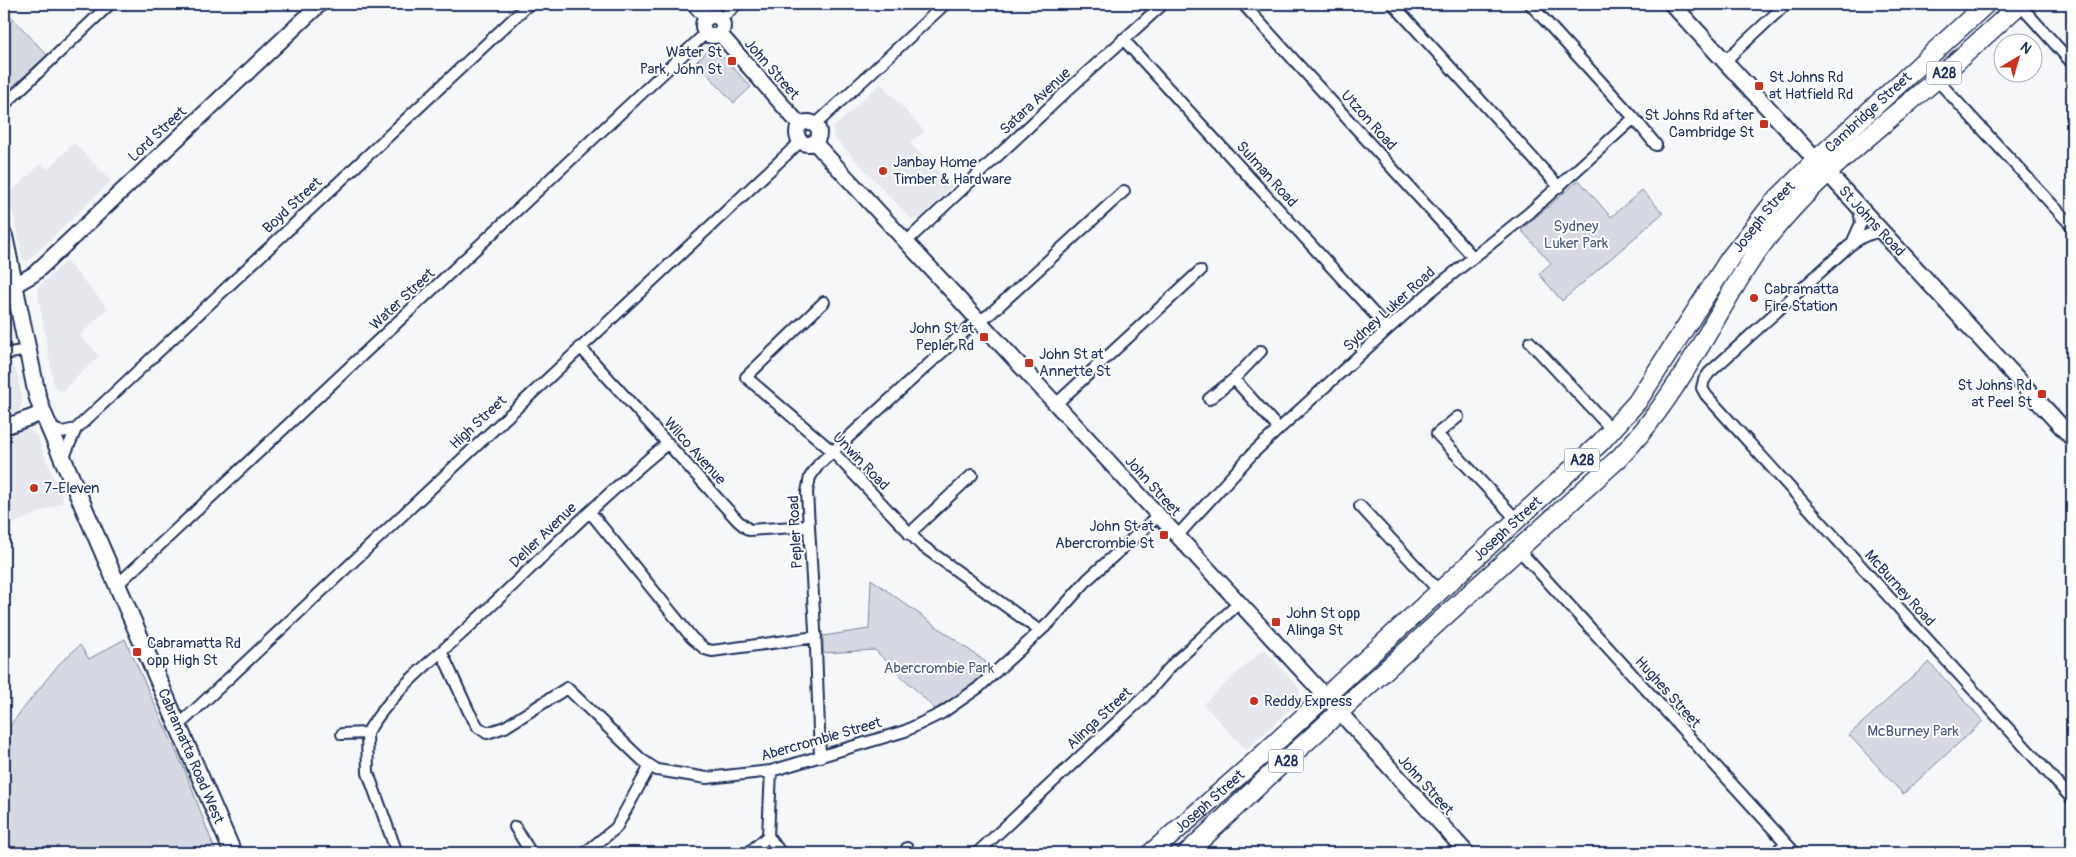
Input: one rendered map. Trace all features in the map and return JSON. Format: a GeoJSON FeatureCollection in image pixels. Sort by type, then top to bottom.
{"type":"FeatureCollection","features":[{"type":"Feature","properties":{"kind":"highway","name":"Cambridge Street"},"geometry":{"type":"LineString","coordinates":[[1816,160],[1986,4]]}},
{"type":"Feature","properties":{"kind":"highway","name":"Cambridge Street"},"geometry":{"type":"LineString","coordinates":[[1829,174],[2019,4]]}},
{"type":"Feature","properties":{"kind":"highway","name":"Joseph Street"},"geometry":{"type":"LineString","coordinates":[[1151,853],[1260,757],[1440,592],[1612,430],[1647,387],[1747,235],[1773,204],[1816,160]]}},
{"type":"Feature","properties":{"kind":"highway","name":"Joseph Street"},"geometry":{"type":"LineString","coordinates":[[1187,853],[1339,712],[1605,471],[1643,432],[1680,380],[1742,274],[1762,245],[1788,213],[1829,174]]}},
{"type":"Feature","properties":{"kind":"main road","name":"St Johns Road"},"geometry":{"type":"LineString","coordinates":[[1672,4],[2072,438]]}},
{"type":"Feature","properties":{"kind":"main road","name":"Cabramatta Road West"},"geometry":{"type":"LineString","coordinates":[[4,236],[37,395],[233,853]]}},
{"type":"Feature","properties":{"kind":"street"},"geometry":{"type":"LineString","coordinates":[[4,105],[110,4]]}},
{"type":"Feature","properties":{"kind":"street","name":"Lord Street"},"geometry":{"type":"LineString","coordinates":[[14,285],[34,274],[320,4]]}},
{"type":"Feature","properties":{"kind":"street","name":"Boyd Street"},"geometry":{"type":"LineString","coordinates":[[63,459],[76,428],[529,4]]}},
{"type":"Feature","properties":{"kind":"street"},"geometry":{"type":"LineString","coordinates":[[694,4],[707,18]]}},
{"type":"Feature","properties":{"kind":"street"},"geometry":{"type":"LineString","coordinates":[[721,19],[737,4]]}},
{"type":"Feature","properties":{"kind":"street"},"geometry":{"type":"LineString","coordinates":[[815,125],[945,4]]}},
{"type":"Feature","properties":{"kind":"street","name":"Satara Avenue"},"geometry":{"type":"LineString","coordinates":[[906,242],[1163,4]]}},
{"type":"Feature","properties":{"kind":"street","name":"Utzon Road"},"geometry":{"type":"LineString","coordinates":[[1242,4],[1473,257]]}},
{"type":"Feature","properties":{"kind":"street"},"geometry":{"type":"LineString","coordinates":[[1393,4],[1559,187]]}},
{"type":"Feature","properties":{"kind":"street"},"geometry":{"type":"LineString","coordinates":[[1530,4],[1634,118],[1656,145]]}},
{"type":"Feature","properties":{"kind":"street"},"geometry":{"type":"LineString","coordinates":[[1725,61],[1786,4]]}},
{"type":"Feature","properties":{"kind":"street"},"geometry":{"type":"LineString","coordinates":[[2019,4],[2072,63]]}},
{"type":"Feature","properties":{"kind":"street"},"geometry":{"type":"LineString","coordinates":[[715,16],[721,19],[723,25],[713,34],[703,25],[707,18],[715,16]]}},
{"type":"Feature","properties":{"kind":"street","name":"John Street"},"geometry":{"type":"LineString","coordinates":[[713,34],[800,125]]}},
{"type":"Feature","properties":{"kind":"street","name":"Water Street"},"geometry":{"type":"LineString","coordinates":[[117,585],[713,34]]}},
{"type":"Feature","properties":{"kind":"street","name":"Sulman Road"},"geometry":{"type":"LineString","coordinates":[[1123,40],[1388,329]]}},
{"type":"Feature","properties":{"kind":"street"},"geometry":{"type":"LineString","coordinates":[[1936,80],[2072,226]]}},
{"type":"Feature","properties":{"kind":"street","name":"Sydney Luker Road"},"geometry":{"type":"LineString","coordinates":[[1176,536],[1226,481],[1279,429],[1388,329],[1473,257],[1528,214],[1634,118]]}},
{"type":"Feature","properties":{"kind":"street"},"geometry":{"type":"LineString","coordinates":[[807,122],[815,125],[819,133],[807,141],[797,132],[800,125],[807,122]]}},
{"type":"Feature","properties":{"kind":"street","name":"John Street"},"geometry":{"type":"LineString","coordinates":[[807,141],[980,320],[1467,853]]}},
{"type":"Feature","properties":{"kind":"street","name":"High Street"},"geometry":{"type":"LineString","coordinates":[[178,726],[580,347],[807,141]]}},
{"type":"Feature","properties":{"kind":"street","name":"Pepler Road"},"geometry":{"type":"LineString","coordinates":[[820,757],[816,637],[807,492],[810,477],[819,464],[832,451],[969,327],[990,314],[1124,191]]}},
{"type":"Feature","properties":{"kind":"street"},"geometry":{"type":"LineString","coordinates":[[1849,246],[1861,223],[1858,206]]}},
{"type":"Feature","properties":{"kind":"street"},"geometry":{"type":"LineString","coordinates":[[1849,246],[1861,237],[1874,232],[1883,232]]}},
{"type":"Feature","properties":{"kind":"street","name":"McBurney Road"},"geometry":{"type":"LineString","coordinates":[[1849,246],[1709,373],[1704,380],[1702,388],[1706,396],[2072,799]]}},
{"type":"Feature","properties":{"kind":"street"},"geometry":{"type":"LineString","coordinates":[[1056,404],[1200,271]]}},
{"type":"Feature","properties":{"kind":"street","name":"Unwin Road"},"geometry":{"type":"LineString","coordinates":[[824,302],[746,377],[832,451],[909,534],[937,558],[1040,631]]}},
{"type":"Feature","properties":{"kind":"street"},"geometry":{"type":"LineString","coordinates":[[1530,342],[1612,430]]}},
{"type":"Feature","properties":{"kind":"street","name":"Wilco Avenue"},"geometry":{"type":"LineString","coordinates":[[580,347],[748,530],[809,526]]}},
{"type":"Feature","properties":{"kind":"street"},"geometry":{"type":"LineString","coordinates":[[4,354],[28,350]]}},
{"type":"Feature","properties":{"kind":"street"},"geometry":{"type":"LineString","coordinates":[[1209,399],[1234,379],[1260,351]]}},
{"type":"Feature","properties":{"kind":"street"},"geometry":{"type":"LineString","coordinates":[[1234,379],[1279,429]]}},
{"type":"Feature","properties":{"kind":"street"},"geometry":{"type":"LineString","coordinates":[[1458,417],[1437,434],[1517,520]]}},
{"type":"Feature","properties":{"kind":"street"},"geometry":{"type":"LineString","coordinates":[[4,427],[47,421],[62,432],[76,428]]}},
{"type":"Feature","properties":{"kind":"street","name":"Deller Avenue"},"geometry":{"type":"LineString","coordinates":[[367,733],[380,713],[408,681],[442,653],[624,479],[668,443]]}},
{"type":"Feature","properties":{"kind":"street"},"geometry":{"type":"LineString","coordinates":[[909,534],[972,475]]}},
{"type":"Feature","properties":{"kind":"street"},"geometry":{"type":"LineString","coordinates":[[1360,506],[1440,592]]}},
{"type":"Feature","properties":{"kind":"street"},"geometry":{"type":"LineString","coordinates":[[590,512],[692,638],[705,648],[712,651],[816,637]]}},
{"type":"Feature","properties":{"kind":"street","name":"Abercrombie Street"},"geometry":{"type":"LineString","coordinates":[[442,653],[469,712],[478,727],[487,733],[504,727],[567,688],[642,760],[657,770],[707,778],[770,771],[905,731],[942,713],[978,688],[1040,631],[1077,590],[1158,516]]}},
{"type":"Feature","properties":{"kind":"street","name":"Hughes Street"},"geometry":{"type":"LineString","coordinates":[[1519,550],[1795,853]]}},
{"type":"Feature","properties":{"kind":"street","name":"Alinga Street"},"geometry":{"type":"LineString","coordinates":[[977,853],[1145,696],[1173,664],[1240,603]]}},
{"type":"Feature","properties":{"kind":"street"},"geometry":{"type":"LineString","coordinates":[[342,734],[367,733],[368,773],[397,853]]}},
{"type":"Feature","properties":{"kind":"street"},"geometry":{"type":"LineString","coordinates":[[584,853],[616,828],[650,766]]}},
{"type":"Feature","properties":{"kind":"street"},"geometry":{"type":"LineString","coordinates":[[770,771],[768,836],[781,853]]}},
{"type":"Feature","properties":{"kind":"street"},"geometry":{"type":"LineString","coordinates":[[515,827],[531,853]]}},
{"type":"Feature","properties":{"kind":"street"},"geometry":{"type":"LineString","coordinates":[[748,853],[768,836]]}},
{"type":"Feature","properties":{"kind":"street"},"geometry":{"type":"LineString","coordinates":[[1775,853],[1786,843]]}},
{"type":"Feature","properties":{"kind":"shaded area"},"geometry":{"type":"Polygon","coordinates":[[[881,83],[924,131],[910,143],[953,186],[921,217],[912,220],[832,135],[833,128],[881,83]]]}},
{"type":"Feature","properties":{"kind":"shaded area"},"geometry":{"type":"Polygon","coordinates":[[[74,143],[111,181],[28,261],[23,259],[9,194],[42,163],[48,169],[74,143]]]}},
{"type":"Feature","properties":{"kind":"shaded area"},"geometry":{"type":"Polygon","coordinates":[[[66,261],[108,308],[80,335],[99,356],[61,392],[54,386],[37,288],[66,261]]]}},
{"type":"Feature","properties":{"kind":"shaded area"},"geometry":{"type":"Polygon","coordinates":[[[10,366],[16,369],[23,402],[20,409],[29,430],[37,436],[64,502],[4,528],[4,367],[10,366]]]}},
{"type":"Feature","properties":{"kind":"shaded area"},"geometry":{"type":"Polygon","coordinates":[[[1264,649],[1300,689],[1298,702],[1246,750],[1203,704],[1264,649]]]}},
{"type":"Feature","properties":{"kind":"green space"},"geometry":{"type":"Polygon","coordinates":[[[6,11],[47,55],[10,89],[4,82],[4,13],[6,11]]]}},
{"type":"Feature","properties":{"kind":"green space"},"geometry":{"type":"Polygon","coordinates":[[[713,46],[751,87],[734,103],[696,62],[713,46]]]}},
{"type":"Feature","properties":{"kind":"green space","name":"Sydney Luker Park"},"geometry":{"type":"Polygon","coordinates":[[[1579,180],[1611,217],[1642,190],[1663,213],[1562,301],[1539,274],[1551,263],[1521,230],[1579,180]]]}},
{"type":"Feature","properties":{"kind":"green space","name":"Abercrombie Park"},"geometry":{"type":"Polygon","coordinates":[[[871,579],[994,668],[958,695],[935,709],[875,650],[823,653],[823,636],[869,629],[871,579]]]}},
{"type":"Feature","properties":{"kind":"green space"},"geometry":{"type":"Polygon","coordinates":[[[125,639],[186,773],[216,853],[4,853],[4,791],[11,724],[59,664],[80,645],[89,659],[125,639]]]}},
{"type":"Feature","properties":{"kind":"green space","name":"McBurney Park"},"geometry":{"type":"Polygon","coordinates":[[[1929,662],[1983,721],[1903,794],[1849,735],[1929,662]]]}},
{"type":"Feature","properties":{"kind":"place","name":"Water St Park, John St"},"geometry":{"type":"Point","coordinates":[732,61]}},
{"type":"Feature","properties":{"kind":"place","name":"St Johns Rd at Hatfield Rd"},"geometry":{"type":"Point","coordinates":[1759,86]}},
{"type":"Feature","properties":{"kind":"place","name":"St Johns Rd after Cambridge St"},"geometry":{"type":"Point","coordinates":[1764,124]}},
{"type":"Feature","properties":{"kind":"place","name":"Janbay Home Timber & Hardware"},"geometry":{"type":"Point","coordinates":[883,171]}},
{"type":"Feature","properties":{"kind":"place","name":"Cabramatta Fire Station"},"geometry":{"type":"Point","coordinates":[1754,298]}},
{"type":"Feature","properties":{"kind":"place","name":"John St at Pepler Rd"},"geometry":{"type":"Point","coordinates":[984,337]}},
{"type":"Feature","properties":{"kind":"place","name":"John St at Annette St"},"geometry":{"type":"Point","coordinates":[1029,363]}},
{"type":"Feature","properties":{"kind":"place","name":"St Johns Rd at Peel St"},"geometry":{"type":"Point","coordinates":[2042,394]}},
{"type":"Feature","properties":{"kind":"place","name":"7-Eleven"},"geometry":{"type":"Point","coordinates":[34,488]}},
{"type":"Feature","properties":{"kind":"place","name":"John St at Abercrombie St"},"geometry":{"type":"Point","coordinates":[1164,535]}},
{"type":"Feature","properties":{"kind":"place","name":"John St opp Alinga St"},"geometry":{"type":"Point","coordinates":[1276,622]}},
{"type":"Feature","properties":{"kind":"place","name":"Cabramatta Rd opp High St"},"geometry":{"type":"Point","coordinates":[137,652]}},
{"type":"Feature","properties":{"kind":"place","name":"Reddy Express"},"geometry":{"type":"Point","coordinates":[1254,701]}}]}
